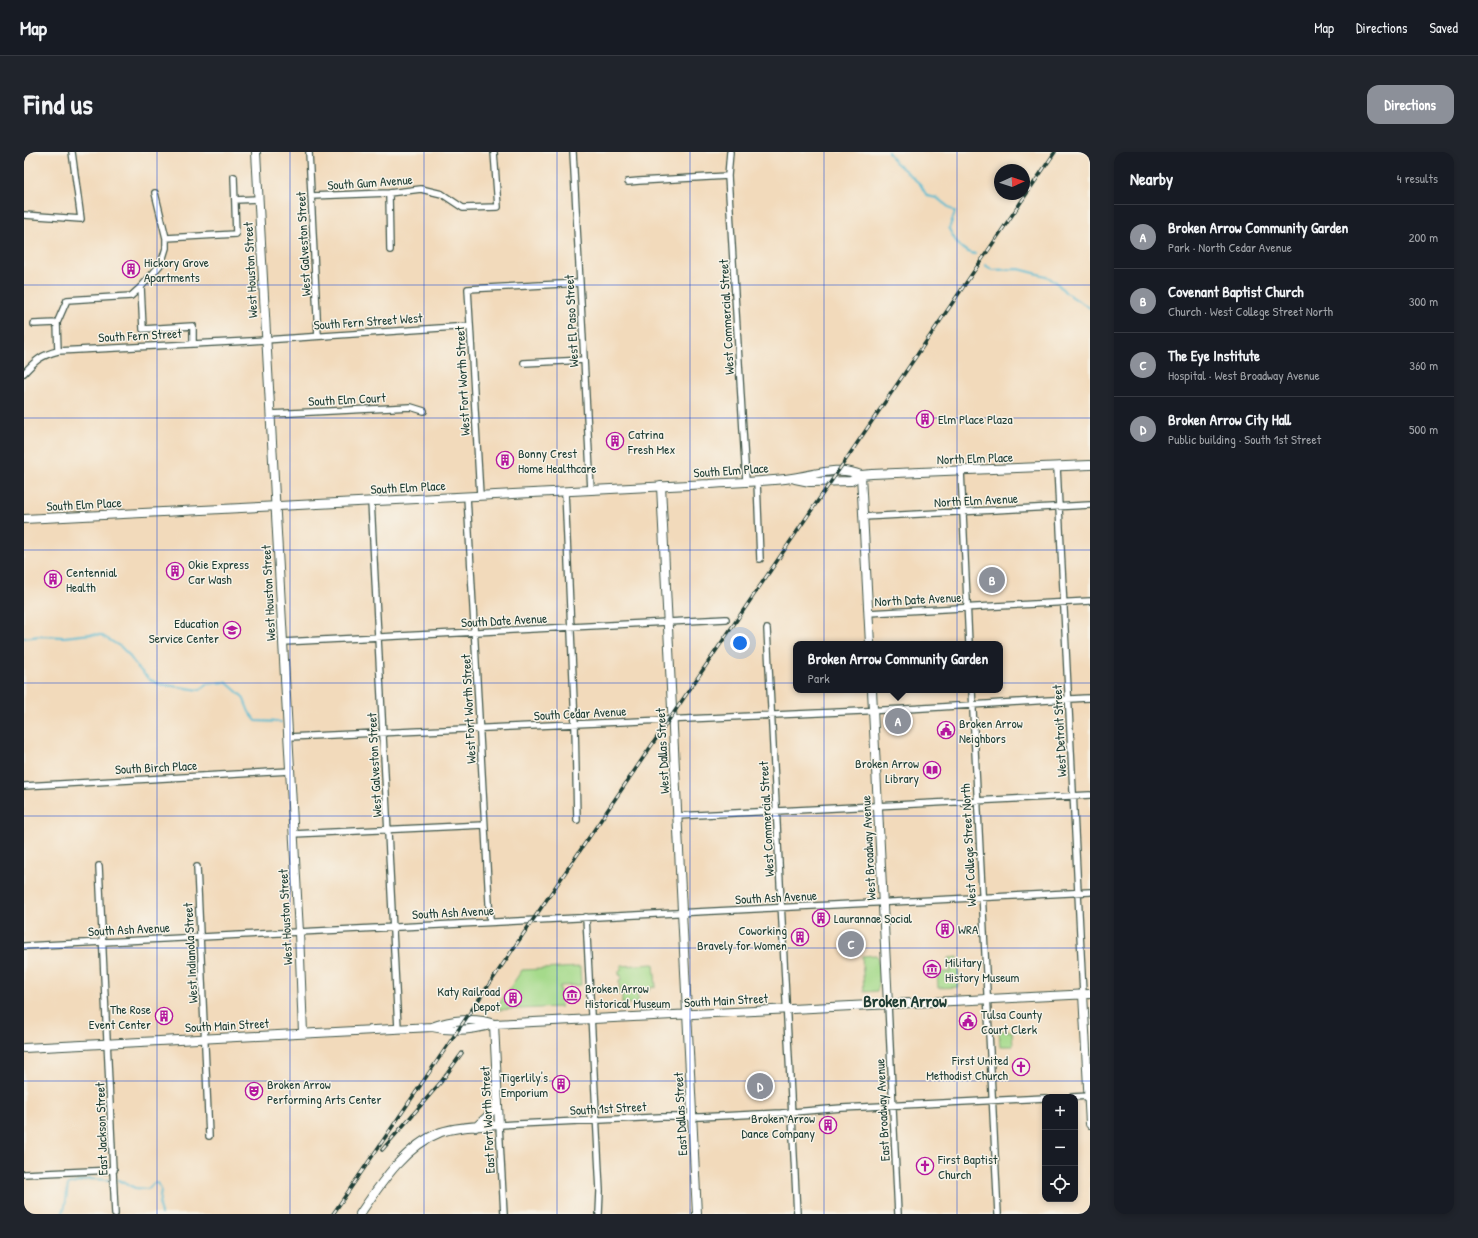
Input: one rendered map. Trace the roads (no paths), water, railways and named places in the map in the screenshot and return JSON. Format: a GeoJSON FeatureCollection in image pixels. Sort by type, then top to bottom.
{"type":"FeatureCollection","features":[{"type":"Feature","properties":{"kind":"main road","name":"West Houston Street"},"geometry":{"type":"LineString","coordinates":[[256,152],[299,932],[303,1033]]}},
{"type":"Feature","properties":{"kind":"main road","name":"North Elm Place"},"geometry":{"type":"LineString","coordinates":[[861,475],[1090,465]]}},
{"type":"Feature","properties":{"kind":"main road","name":"South Elm Place"},"geometry":{"type":"LineString","coordinates":[[24,519],[758,481],[839,471],[851,471],[861,475]]}},
{"type":"Feature","properties":{"kind":"main road"},"geometry":{"type":"LineString","coordinates":[[861,475],[870,641]]}},
{"type":"Feature","properties":{"kind":"main road","name":"West Dallas Street"},"geometry":{"type":"LineString","coordinates":[[660,486],[687,1014]]}},
{"type":"Feature","properties":{"kind":"main road","name":"West Broadway Avenue"},"geometry":{"type":"LineString","coordinates":[[872,693],[888,1004]]}},
{"type":"Feature","properties":{"kind":"main road"},"geometry":{"type":"LineString","coordinates":[[1087,994],[1090,1124]]}},
{"type":"Feature","properties":{"kind":"main road","name":"South Main Street"},"geometry":{"type":"LineString","coordinates":[[24,1048],[398,1028],[432,1027],[446,1030],[477,1029],[494,1024],[1087,994]]}},
{"type":"Feature","properties":{"kind":"main road","name":"East Dallas Street"},"geometry":{"type":"LineString","coordinates":[[687,1014],[697,1214]]}},
{"type":"Feature","properties":{"kind":"main road","name":"East Fort Worth Street"},"geometry":{"type":"LineString","coordinates":[[494,1024],[499,1125]]}},
{"type":"Feature","properties":{"kind":"main road"},"geometry":{"type":"LineString","coordinates":[[476,1127],[489,1115],[498,1100]]}},
{"type":"Feature","properties":{"kind":"main road","name":"South 1st Street"},"geometry":{"type":"LineString","coordinates":[[360,1214],[388,1176],[413,1149],[428,1139],[442,1132],[499,1125]]}},
{"type":"Feature","properties":{"kind":"street"},"geometry":{"type":"LineString","coordinates":[[24,215],[80,220],[72,152]]}},
{"type":"Feature","properties":{"kind":"street","name":"West Galveston Street"},"geometry":{"type":"LineString","coordinates":[[309,152],[318,336]]}},
{"type":"Feature","properties":{"kind":"street","name":"South Gum Avenue"},"geometry":{"type":"LineString","coordinates":[[311,196],[389,193],[421,189],[442,194],[463,208],[498,208],[494,152]]}},
{"type":"Feature","properties":{"kind":"street","name":"West El Paso Street"},"geometry":{"type":"LineString","coordinates":[[573,152],[591,490]]}},
{"type":"Feature","properties":{"kind":"street","name":"West Commercial Street"},"geometry":{"type":"LineString","coordinates":[[730,152],[728,176],[746,481]]}},
{"type":"Feature","properties":{"kind":"street"},"geometry":{"type":"LineString","coordinates":[[628,182],[639,180],[728,176]]}},
{"type":"Feature","properties":{"kind":"street"},"geometry":{"type":"LineString","coordinates":[[166,238],[236,234],[234,177]]}},
{"type":"Feature","properties":{"kind":"street"},"geometry":{"type":"LineString","coordinates":[[58,351],[57,323],[67,300],[131,296],[161,264],[166,248],[166,238],[156,193]]}},
{"type":"Feature","properties":{"kind":"street"},"geometry":{"type":"LineString","coordinates":[[389,193],[390,250]]}},
{"type":"Feature","properties":{"kind":"street"},"geometry":{"type":"LineString","coordinates":[[234,200],[259,199]]}},
{"type":"Feature","properties":{"kind":"street","name":"West Fort Worth Street"},"geometry":{"type":"LineString","coordinates":[[480,495],[468,289],[580,283]]}},
{"type":"Feature","properties":{"kind":"street"},"geometry":{"type":"LineString","coordinates":[[141,287],[143,329],[193,326],[193,344]]}},
{"type":"Feature","properties":{"kind":"street"},"geometry":{"type":"LineString","coordinates":[[34,324],[57,323]]}},
{"type":"Feature","properties":{"kind":"street","name":"South Fern Street West"},"geometry":{"type":"LineString","coordinates":[[266,339],[470,326]]}},
{"type":"Feature","properties":{"kind":"street","name":"South Fern Street"},"geometry":{"type":"LineString","coordinates":[[24,373],[35,361],[47,353],[58,351],[266,339]]}},
{"type":"Feature","properties":{"kind":"street"},"geometry":{"type":"LineString","coordinates":[[524,363],[584,360]]}},
{"type":"Feature","properties":{"kind":"street","name":"South Elm Court"},"geometry":{"type":"LineString","coordinates":[[271,414],[411,407],[424,411]]}},
{"type":"Feature","properties":{"kind":"street","name":"West Detroit Street"},"geometry":{"type":"LineString","coordinates":[[1057,467],[1078,892],[1087,994]]}},
{"type":"Feature","properties":{"kind":"street"},"geometry":{"type":"LineString","coordinates":[[961,470],[969,641]]}},
{"type":"Feature","properties":{"kind":"street"},"geometry":{"type":"LineString","coordinates":[[758,481],[760,559]]}},
{"type":"Feature","properties":{"kind":"street"},"geometry":{"type":"LineString","coordinates":[[565,491],[575,725],[577,820]]}},
{"type":"Feature","properties":{"kind":"street","name":"West Fort Worth Street"},"geometry":{"type":"LineString","coordinates":[[467,496],[490,921]]}},
{"type":"Feature","properties":{"kind":"street","name":"West Galveston Street"},"geometry":{"type":"LineString","coordinates":[[371,501],[398,1028]]}},
{"type":"Feature","properties":{"kind":"street","name":"North Elm Avenue"},"geometry":{"type":"LineString","coordinates":[[863,517],[1090,505]]}},
{"type":"Feature","properties":{"kind":"street","name":"North Date Avenue"},"geometry":{"type":"LineString","coordinates":[[868,613],[1090,601]]}},
{"type":"Feature","properties":{"kind":"street","name":"South Date Avenue"},"geometry":{"type":"LineString","coordinates":[[283,642],[726,619]]}},
{"type":"Feature","properties":{"kind":"street","name":"West Commercial Street"},"geometry":{"type":"LineString","coordinates":[[767,629],[796,1214]]}},
{"type":"Feature","properties":{"kind":"street","name":"West College Street North"},"geometry":{"type":"LineString","coordinates":[[972,693],[998,1214]]}},
{"type":"Feature","properties":{"kind":"street","name":"South Cedar Avenue"},"geometry":{"type":"LineString","coordinates":[[288,737],[575,725],[672,718],[873,710],[1090,698]]}},
{"type":"Feature","properties":{"kind":"street","name":"South Birch Place"},"geometry":{"type":"LineString","coordinates":[[24,786],[290,771]]}},
{"type":"Feature","properties":{"kind":"street"},"geometry":{"type":"LineString","coordinates":[[677,816],[1090,795]]}},
{"type":"Feature","properties":{"kind":"street"},"geometry":{"type":"LineString","coordinates":[[293,834],[484,825]]}},
{"type":"Feature","properties":{"kind":"street","name":"East Jackson Street"},"geometry":{"type":"LineString","coordinates":[[99,866],[115,1214]]}},
{"type":"Feature","properties":{"kind":"street","name":"West Indianola Street"},"geometry":{"type":"LineString","coordinates":[[197,867],[209,1136]]}},
{"type":"Feature","properties":{"kind":"street","name":"South Ash Avenue"},"geometry":{"type":"LineString","coordinates":[[24,946],[490,921],[682,913],[1090,892]]}},
{"type":"Feature","properties":{"kind":"street"},"geometry":{"type":"LineString","coordinates":[[586,917],[600,1191],[599,1214]]}},
{"type":"Feature","properties":{"kind":"street","name":"East Broadway Avenue"},"geometry":{"type":"LineString","coordinates":[[888,1004],[898,1214]]}},
{"type":"Feature","properties":{"kind":"street"},"geometry":{"type":"LineString","coordinates":[[1078,1097],[1089,1096]]}},
{"type":"Feature","properties":{"kind":"street","name":"South 1st Street"},"geometry":{"type":"LineString","coordinates":[[499,1125],[692,1117],[1042,1098]]}},
{"type":"Feature","properties":{"kind":"street","name":"East Fort Worth Street"},"geometry":{"type":"LineString","coordinates":[[499,1125],[504,1214]]}},
{"type":"Feature","properties":{"kind":"street"},"geometry":{"type":"LineString","coordinates":[[24,1174],[114,1170]]}},
{"type":"Feature","properties":{"kind":"waterway"},"geometry":{"type":"LineString","coordinates":[[888,152],[893,160],[920,184],[927,196],[937,198],[955,212],[949,229],[956,242],[962,248],[975,254]]}},
{"type":"Feature","properties":{"kind":"waterway"},"geometry":{"type":"LineString","coordinates":[[985,265],[993,270],[1019,269],[1046,276],[1055,281],[1066,293],[1090,308]]}},
{"type":"Feature","properties":{"kind":"waterway"},"geometry":{"type":"LineString","coordinates":[[24,638],[40,636],[64,637],[91,634],[101,635],[121,647],[149,679],[159,684],[200,690],[207,684],[226,682],[243,697],[249,712],[256,721],[281,722]]}},
{"type":"Feature","properties":{"kind":"waterway"},"geometry":{"type":"LineString","coordinates":[[62,1214],[66,1203],[68,1185],[89,1179],[109,1180]]}},
{"type":"Feature","properties":{"kind":"waterway"},"geometry":{"type":"LineString","coordinates":[[118,1180],[135,1188],[148,1189],[154,1183],[157,1183],[161,1189],[159,1207],[161,1214]]}},
{"type":"Feature","properties":{"kind":"railway"},"geometry":{"type":"LineString","coordinates":[[333,1214],[1055,152]]}},
{"type":"Feature","properties":{"kind":"railway"},"geometry":{"type":"LineString","coordinates":[[382,1150],[441,1082],[462,1053]]}},
{"type":"Feature","properties":{"kind":"place","name":"Hickory Grove Apartments"},"geometry":{"type":"Point","coordinates":[131,269]}},
{"type":"Feature","properties":{"kind":"place","name":"Elm Place Plaza"},"geometry":{"type":"Point","coordinates":[925,419]}},
{"type":"Feature","properties":{"kind":"place","name":"Catrina Fresh Mex"},"geometry":{"type":"Point","coordinates":[615,441]}},
{"type":"Feature","properties":{"kind":"place","name":"Bonny Crest Home Healthcare"},"geometry":{"type":"Point","coordinates":[505,460]}},
{"type":"Feature","properties":{"kind":"place","name":"Okie Express Car Wash"},"geometry":{"type":"Point","coordinates":[175,571]}},
{"type":"Feature","properties":{"kind":"place","name":"Centennial Health"},"geometry":{"type":"Point","coordinates":[53,579]}},
{"type":"Feature","properties":{"kind":"place","name":"Covenant Baptist Church"},"geometry":{"type":"Point","coordinates":[992,580]}},
{"type":"Feature","properties":{"kind":"place","name":"Education Service Center"},"geometry":{"type":"Point","coordinates":[232,630]}},
{"type":"Feature","properties":{"kind":"place","name":"Broken Arrow Community Garden"},"geometry":{"type":"Point","coordinates":[898,721]}},
{"type":"Feature","properties":{"kind":"place","name":"Broken Arrow Neighbors"},"geometry":{"type":"Point","coordinates":[946,730]}},
{"type":"Feature","properties":{"kind":"place","name":"Broken Arrow Library"},"geometry":{"type":"Point","coordinates":[932,770]}},
{"type":"Feature","properties":{"kind":"place","name":"Laurannae Social"},"geometry":{"type":"Point","coordinates":[821,918]}},
{"type":"Feature","properties":{"kind":"place","name":"WRA"},"geometry":{"type":"Point","coordinates":[945,929]}},
{"type":"Feature","properties":{"kind":"place","name":"Coworking Bravely for Women"},"geometry":{"type":"Point","coordinates":[800,937]}},
{"type":"Feature","properties":{"kind":"place","name":"The Eye Institute"},"geometry":{"type":"Point","coordinates":[851,944]}},
{"type":"Feature","properties":{"kind":"place","name":"Military History Museum"},"geometry":{"type":"Point","coordinates":[932,969]}},
{"type":"Feature","properties":{"kind":"place","name":"Broken Arrow Historical Museum"},"geometry":{"type":"Point","coordinates":[572,995]}},
{"type":"Feature","properties":{"kind":"place","name":"Katy Railroad Depot"},"geometry":{"type":"Point","coordinates":[513,998]}},
{"type":"Feature","properties":{"kind":"place","name":"The Rose Event Center"},"geometry":{"type":"Point","coordinates":[164,1016]}},
{"type":"Feature","properties":{"kind":"place","name":"Tulsa County Court Clerk"},"geometry":{"type":"Point","coordinates":[968,1021]}},
{"type":"Feature","properties":{"kind":"place","name":"First United Methodist Church"},"geometry":{"type":"Point","coordinates":[1021,1067]}},
{"type":"Feature","properties":{"kind":"place","name":"Tigerlily's Emporium"},"geometry":{"type":"Point","coordinates":[561,1084]}},
{"type":"Feature","properties":{"kind":"place","name":"Broken Arrow City Hall"},"geometry":{"type":"Point","coordinates":[760,1086]}},
{"type":"Feature","properties":{"kind":"place","name":"Broken Arrow Performing Arts Center"},"geometry":{"type":"Point","coordinates":[254,1091]}},
{"type":"Feature","properties":{"kind":"place","name":"Broken Arrow Dance Company"},"geometry":{"type":"Point","coordinates":[828,1125]}},
{"type":"Feature","properties":{"kind":"place","name":"First Baptist Church"},"geometry":{"type":"Point","coordinates":[925,1166]}},
{"type":"Feature","properties":{"kind":"district","name":"Broken Arrow"},"geometry":{"type":"Point","coordinates":[905,1001]}}]}
